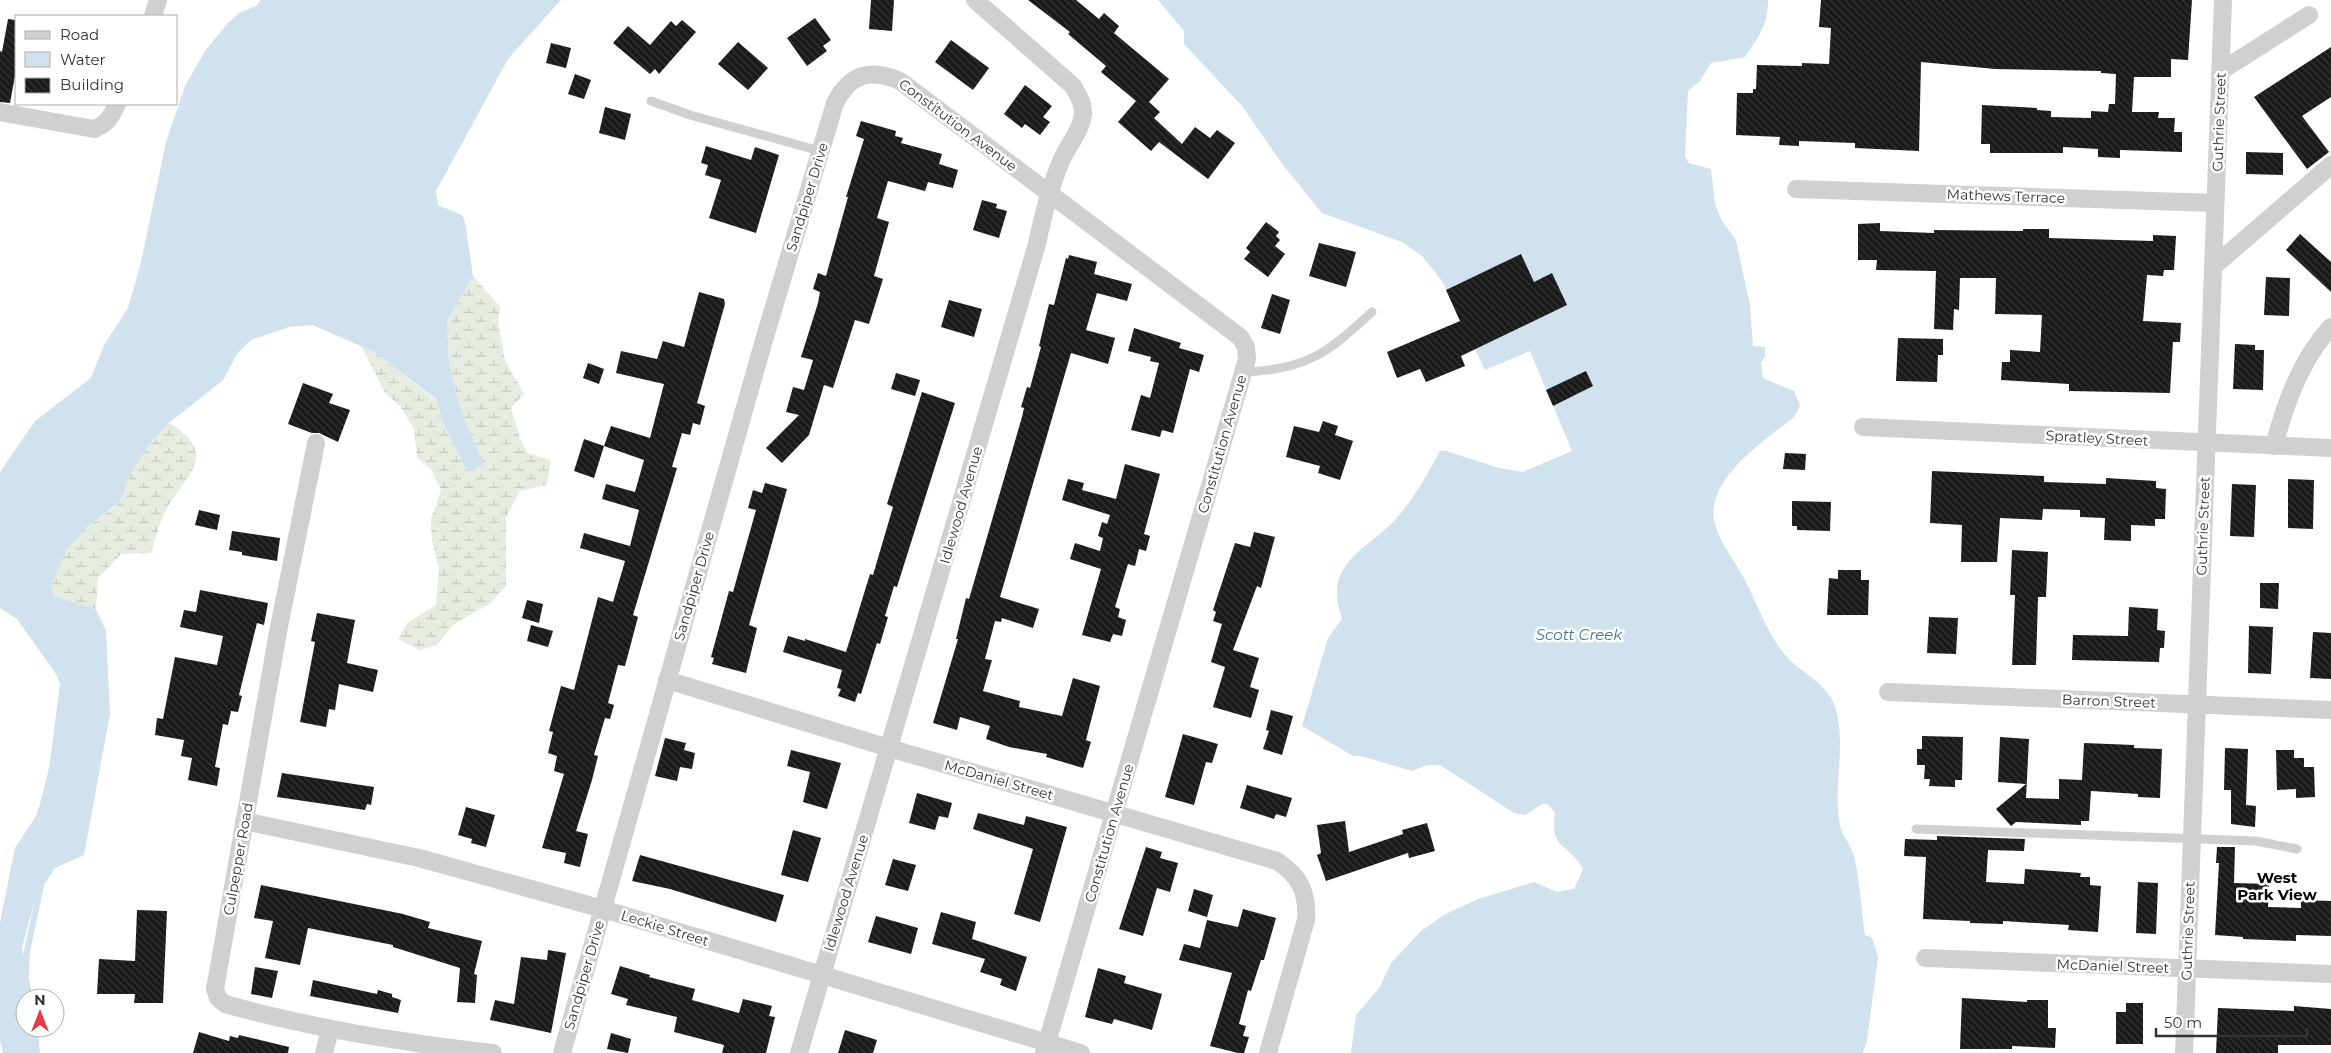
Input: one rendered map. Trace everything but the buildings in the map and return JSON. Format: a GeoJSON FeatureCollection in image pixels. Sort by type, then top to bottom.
{"type":"FeatureCollection","features":[{"type":"Feature","properties":{"kind":"street"},"geometry":{"type":"LineString","coordinates":[[153,15],[158,0]]}},
{"type":"Feature","properties":{"kind":"street","name":"Idlewood Avenue"},"geometry":{"type":"LineString","coordinates":[[798,1053],[1037,244],[1049,193],[1062,159],[1081,126],[1083,112],[1080,98],[1073,86],[975,0]]}},
{"type":"Feature","properties":{"kind":"street","name":"Guthrie Street"},"geometry":{"type":"LineString","coordinates":[[2184,1053],[2223,0]]}},
{"type":"Feature","properties":{"kind":"street"},"geometry":{"type":"LineString","coordinates":[[2220,71],[2309,15]]}},
{"type":"Feature","properties":{"kind":"street","name":"Constitution Avenue"},"geometry":{"type":"LineString","coordinates":[[830,120],[841,90],[852,80],[873,73],[887,75],[900,81],[1240,336],[1246,347],[1247,359],[1045,1048]]}},
{"type":"Feature","properties":{"kind":"street"},"geometry":{"type":"LineString","coordinates":[[7,113],[94,129],[104,126],[111,118],[117,105]]}},
{"type":"Feature","properties":{"kind":"street","name":"Sandpiper Drive"},"geometry":{"type":"LineString","coordinates":[[562,1053],[667,680],[830,120]]}},
{"type":"Feature","properties":{"kind":"street"},"geometry":{"type":"LineString","coordinates":[[2213,268],[2331,165]]}},
{"type":"Feature","properties":{"kind":"street","name":"Mathews Terrace"},"geometry":{"type":"LineString","coordinates":[[1796,189],[2215,203]]}},
{"type":"Feature","properties":{"kind":"street"},"geometry":{"type":"LineString","coordinates":[[2274,446],[2289,399],[2299,376],[2331,327]]}},
{"type":"Feature","properties":{"kind":"street","name":"Spratley Street"},"geometry":{"type":"LineString","coordinates":[[1863,427],[2206,444],[2331,448]]}},
{"type":"Feature","properties":{"kind":"street","name":"Culpepper Road"},"geometry":{"type":"LineString","coordinates":[[316,443],[244,821],[215,989],[218,998],[225,1004],[330,1030],[398,1042],[493,1053]]}},
{"type":"Feature","properties":{"kind":"street","name":"McDaniel Street"},"geometry":{"type":"LineString","coordinates":[[667,680],[889,748],[1277,861],[1290,869],[1300,881],[1307,905],[1306,920],[1268,1053]]}},
{"type":"Feature","properties":{"kind":"street","name":"Barron Street"},"geometry":{"type":"LineString","coordinates":[[1888,692],[2331,710]]}},
{"type":"Feature","properties":{"kind":"street","name":"Leckie Street"},"geometry":{"type":"LineString","coordinates":[[244,821],[419,858],[603,909],[1045,1048],[1081,1053]]}},
{"type":"Feature","properties":{"kind":"street","name":"McDaniel Street"},"geometry":{"type":"LineString","coordinates":[[1926,958],[2331,974]]}},
{"type":"Feature","properties":{"kind":"street"},"geometry":{"type":"LineString","coordinates":[[324,1053],[330,1030]]}},
{"type":"Feature","properties":{"kind":"lane"},"geometry":{"type":"LineString","coordinates":[[651,101],[690,115],[820,151]]}},
{"type":"Feature","properties":{"kind":"lane"},"geometry":{"type":"LineString","coordinates":[[1243,372],[1270,371],[1311,360],[1334,347],[1372,312]]}},
{"type":"Feature","properties":{"kind":"lane"},"geometry":{"type":"LineString","coordinates":[[1916,829],[2256,842],[2297,849]]}},
{"type":"Feature","properties":{"kind":"green space"},"geometry":{"type":"Polygon","coordinates":[[[473,276],[500,307],[498,323],[505,360],[524,394],[511,408],[520,438],[527,453],[551,460],[547,485],[520,491],[506,517],[506,586],[489,604],[453,625],[437,645],[420,650],[398,639],[407,623],[436,605],[439,569],[432,541],[431,519],[441,490],[431,469],[417,458],[414,429],[400,406],[385,393],[362,347],[374,352],[436,400],[442,421],[466,471],[484,465],[459,404],[449,361],[447,322],[473,276]]]}},
{"type":"Feature","properties":{"kind":"green space"},"geometry":{"type":"Polygon","coordinates":[[[169,423],[184,434],[193,444],[196,453],[195,463],[191,473],[165,511],[151,553],[121,554],[98,578],[96,609],[54,596],[52,584],[67,550],[87,527],[117,505],[123,496],[130,474],[152,441],[169,423]]]}},
{"type":"Feature","properties":{"kind":"water"},"geometry":{"type":"Polygon","coordinates":[[[261,0],[561,0],[508,59],[436,191],[438,205],[462,215],[465,222],[473,276],[447,322],[449,361],[459,404],[484,465],[467,472],[442,421],[436,399],[374,352],[313,325],[289,327],[251,340],[237,354],[223,380],[169,423],[152,441],[130,474],[123,496],[117,504],[87,527],[67,550],[52,584],[54,596],[96,609],[106,631],[110,714],[84,855],[55,868],[36,897],[22,947],[31,988],[15,988],[15,1038],[39,1038],[40,1053],[3,1053],[0,1041],[0,922],[15,848],[36,816],[40,804],[49,768],[60,684],[56,674],[17,619],[0,608],[0,472],[35,421],[91,378],[104,345],[128,308],[141,262],[166,142],[185,86],[205,51],[228,23],[239,13],[256,6],[261,0]]]}},
{"type":"Feature","properties":{"kind":"water","name":"Scott Creek"},"geometry":{"type":"Polygon","coordinates":[[[1158,0],[1768,0],[1768,9],[1762,30],[1745,57],[1711,63],[1700,81],[1688,91],[1685,157],[1689,163],[1711,169],[1715,204],[1722,221],[1736,240],[1750,306],[1753,346],[1765,347],[1765,356],[1761,363],[1763,378],[1794,391],[1800,406],[1794,417],[1755,448],[1729,475],[1720,489],[1714,504],[1714,520],[1723,543],[1745,580],[1775,641],[1789,659],[1826,691],[1834,704],[1840,734],[1838,810],[1840,825],[1854,856],[1865,935],[1872,938],[1878,957],[1867,1040],[1863,1053],[1351,1053],[1356,1015],[1380,987],[1391,963],[1421,931],[1444,915],[1478,899],[1534,882],[1557,892],[1574,889],[1583,869],[1577,860],[1557,840],[1554,825],[1555,813],[1548,804],[1542,804],[1525,815],[1514,813],[1440,765],[1427,765],[1412,771],[1361,756],[1353,756],[1302,726],[1328,638],[1342,619],[1337,597],[1341,574],[1355,555],[1390,525],[1405,508],[1424,480],[1440,451],[1446,451],[1499,468],[1523,472],[1572,451],[1530,351],[1485,370],[1442,281],[1422,256],[1402,242],[1322,213],[1283,165],[1242,106],[1184,44],[1184,31],[1158,0]]]}},
{"type":"Feature","properties":{"kind":"waterway"},"geometry":{"type":"LineString","coordinates":[[26,974],[27,951],[41,886]]}},
{"type":"Feature","properties":{"kind":"district","name":"West Park View"},"geometry":{"type":"Point","coordinates":[2277,886]}}]}
